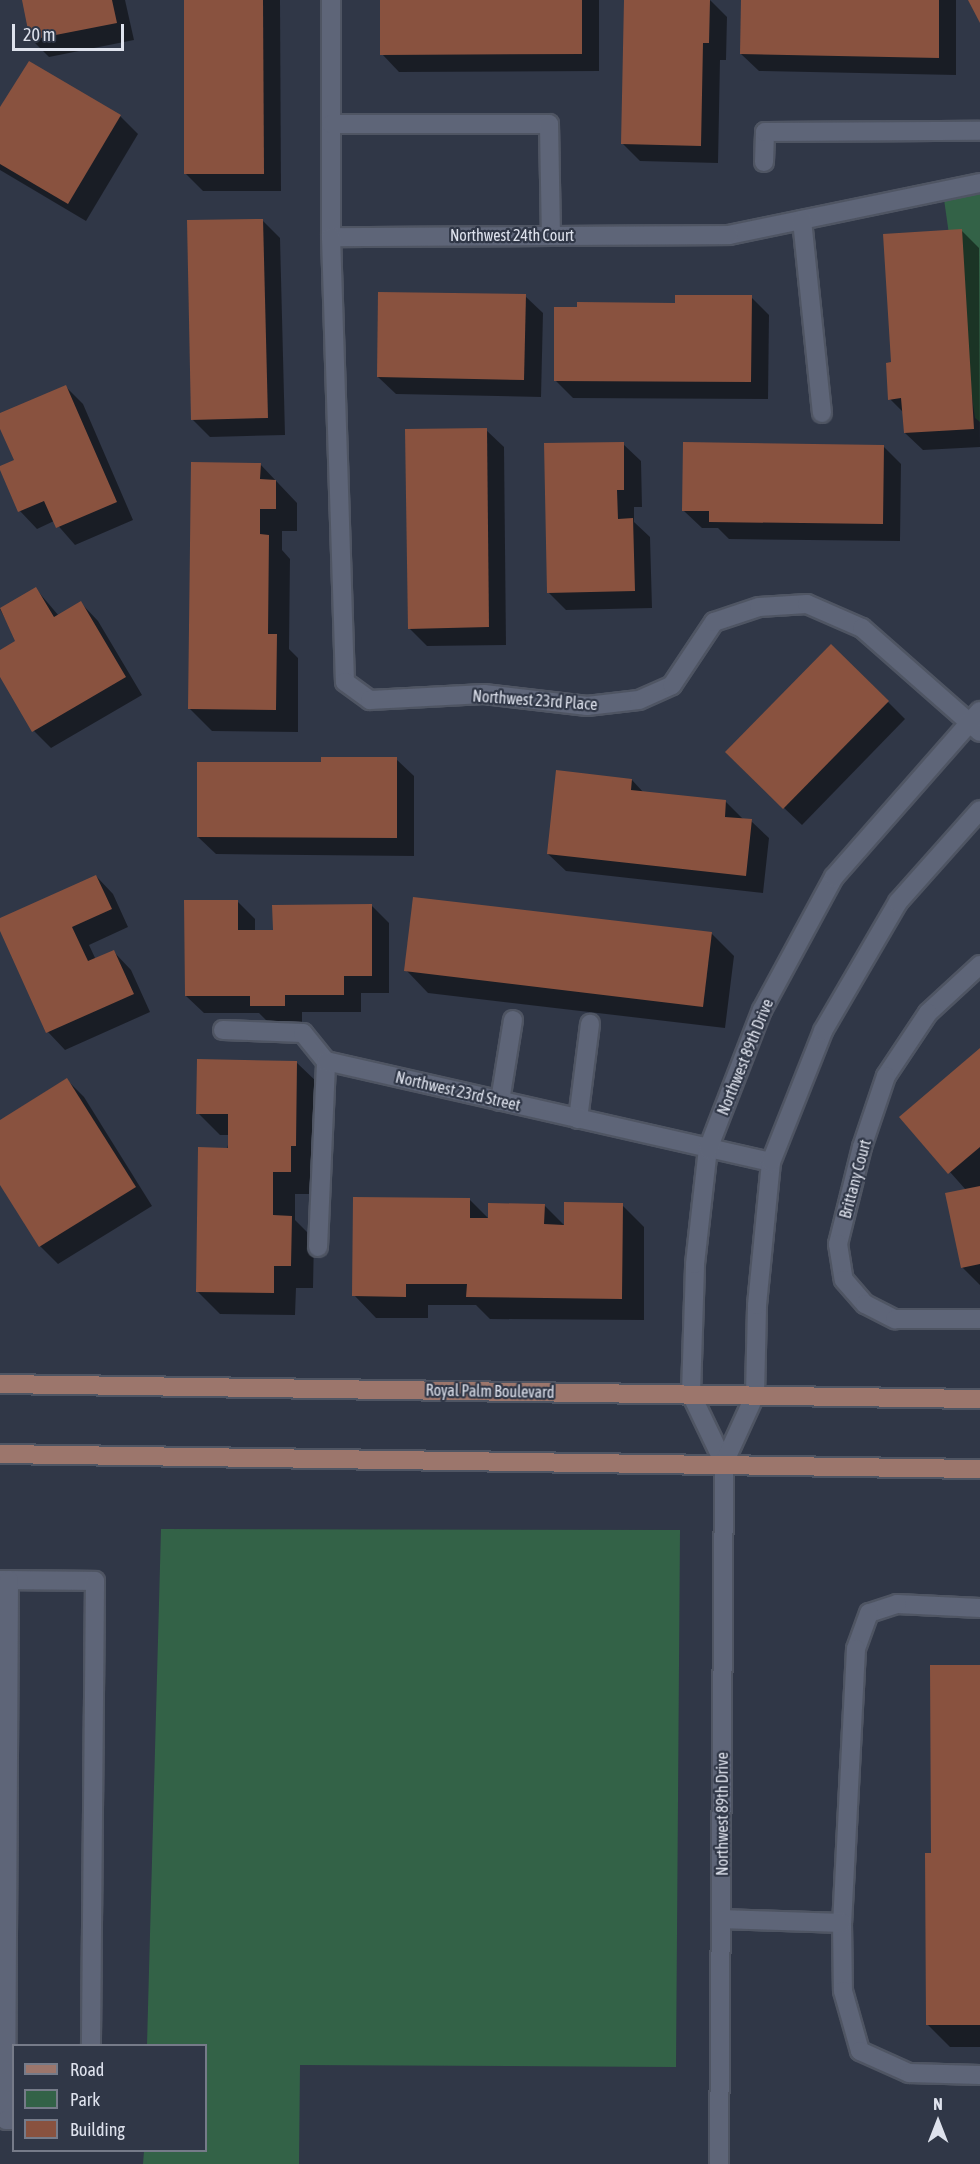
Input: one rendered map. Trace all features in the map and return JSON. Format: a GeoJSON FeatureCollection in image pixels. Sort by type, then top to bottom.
{"type":"FeatureCollection","features":[{"type":"Feature","properties":{"kind":"main road","name":"Royal Palm Boulevard"},"geometry":{"type":"LineString","coordinates":[[0,1384],[980,1399]]}},
{"type":"Feature","properties":{"kind":"main road"},"geometry":{"type":"LineString","coordinates":[[0,1454],[724,1463],[980,1469]]}},
{"type":"Feature","properties":{"kind":"street"},"geometry":{"type":"LineString","coordinates":[[331,0],[331,237]]}},
{"type":"Feature","properties":{"kind":"street"},"geometry":{"type":"LineString","coordinates":[[331,124],[549,124],[551,235]]}},
{"type":"Feature","properties":{"kind":"street"},"geometry":{"type":"LineString","coordinates":[[764,162],[765,132],[980,130]]}},
{"type":"Feature","properties":{"kind":"street","name":"Northwest 24th Court"},"geometry":{"type":"LineString","coordinates":[[331,237],[729,235],[980,183]]}},
{"type":"Feature","properties":{"kind":"street"},"geometry":{"type":"LineString","coordinates":[[802,220],[822,413]]}},
{"type":"Feature","properties":{"kind":"street","name":"Northwest 23rd Place"},"geometry":{"type":"LineString","coordinates":[[331,237],[342,529],[345,682],[369,700],[484,694],[587,706],[639,700],[672,685],[714,622],[759,607],[807,604],[862,628],[976,722]]}},
{"type":"Feature","properties":{"kind":"street","name":"Northwest 89th Drive"},"geometry":{"type":"LineString","coordinates":[[724,1463],[691,1394],[695,1264],[708,1149],[762,1010],[834,877],[976,722]]}},
{"type":"Feature","properties":{"kind":"street","name":"Northwest 89th Drive"},"geometry":{"type":"LineString","coordinates":[[719,2164],[724,1463],[754,1395],[757,1305],[771,1162],[823,1031],[898,902],[980,810]]}},
{"type":"Feature","properties":{"kind":"street","name":"Brittany Court"},"geometry":{"type":"LineString","coordinates":[[980,965],[928,1013],[886,1076],[862,1148],[838,1244],[844,1280],[865,1304],[895,1318],[980,1318]]}},
{"type":"Feature","properties":{"kind":"street"},"geometry":{"type":"LineString","coordinates":[[500,1101],[513,1020]]}},
{"type":"Feature","properties":{"kind":"street"},"geometry":{"type":"LineString","coordinates":[[578,1119],[590,1024]]}},
{"type":"Feature","properties":{"kind":"street"},"geometry":{"type":"LineString","coordinates":[[223,1029],[303,1033],[326,1061],[318,1247]]}},
{"type":"Feature","properties":{"kind":"street","name":"Northwest 23rd Street"},"geometry":{"type":"LineString","coordinates":[[326,1061],[771,1162]]}},
{"type":"Feature","properties":{"kind":"street"},"geometry":{"type":"LineString","coordinates":[[12,2120],[6,2120],[5,1580],[95,1581],[91,2044]]}},
{"type":"Feature","properties":{"kind":"street"},"geometry":{"type":"LineString","coordinates":[[980,1608],[897,1604],[869,1613],[856,1649],[842,1923],[843,1991],[860,2051],[909,2073],[980,2075]]}},
{"type":"Feature","properties":{"kind":"street"},"geometry":{"type":"LineString","coordinates":[[721,1919],[842,1923]]}},
{"type":"Feature","properties":{"kind":"green space"},"geometry":{"type":"Polygon","coordinates":[[[980,183],[980,422],[975,418],[943,192],[980,183]]]}},
{"type":"Feature","properties":{"kind":"green space"},"geometry":{"type":"Polygon","coordinates":[[[161,1529],[680,1530],[676,2067],[300,2065],[299,2164],[143,2164],[144,2152],[207,2152],[207,2044],[147,2044],[161,1529]]]}},
{"type":"Feature","properties":{"kind":"building"},"geometry":{"type":"Polygon","coordinates":[[[22,0],[112,0],[117,23],[30,40],[22,0]]]}},
{"type":"Feature","properties":{"kind":"building"},"geometry":{"type":"Polygon","coordinates":[[[184,0],[263,0],[264,174],[184,174],[184,0]]]}},
{"type":"Feature","properties":{"kind":"building"},"geometry":{"type":"Polygon","coordinates":[[[380,0],[582,0],[582,54],[380,55],[380,0]]]}},
{"type":"Feature","properties":{"kind":"building"},"geometry":{"type":"Polygon","coordinates":[[[624,0],[710,0],[709,43],[703,43],[701,146],[621,144],[624,0]]]}},
{"type":"Feature","properties":{"kind":"building"},"geometry":{"type":"Polygon","coordinates":[[[741,0],[939,0],[939,58],[740,54],[741,0]]]}},
{"type":"Feature","properties":{"kind":"building"},"geometry":{"type":"Polygon","coordinates":[[[968,0],[980,0],[980,23],[968,0]]]}},
{"type":"Feature","properties":{"kind":"building"},"geometry":{"type":"Polygon","coordinates":[[[29,61],[121,115],[68,204],[0,164],[0,107],[29,61]]]}},
{"type":"Feature","properties":{"kind":"building"},"geometry":{"type":"Polygon","coordinates":[[[263,219],[268,418],[191,420],[187,220],[263,219]]]}},
{"type":"Feature","properties":{"kind":"building"},"geometry":{"type":"Polygon","coordinates":[[[962,229],[974,429],[904,433],[901,398],[888,400],[886,363],[891,362],[883,234],[962,229]]]}},
{"type":"Feature","properties":{"kind":"building"},"geometry":{"type":"Polygon","coordinates":[[[378,292],[526,294],[524,380],[377,377],[378,292]]]}},
{"type":"Feature","properties":{"kind":"building"},"geometry":{"type":"Polygon","coordinates":[[[675,295],[752,295],[751,382],[554,381],[554,307],[577,307],[577,302],[675,303],[675,295]]]}},
{"type":"Feature","properties":{"kind":"building"},"geometry":{"type":"Polygon","coordinates":[[[66,385],[117,502],[56,528],[44,501],[18,512],[0,470],[0,466],[14,460],[0,429],[0,413],[66,385]]]}},
{"type":"Feature","properties":{"kind":"building"},"geometry":{"type":"Polygon","coordinates":[[[487,428],[489,627],[408,629],[405,429],[487,428]]]}},
{"type":"Feature","properties":{"kind":"building"},"geometry":{"type":"Polygon","coordinates":[[[624,442],[624,490],[617,490],[618,519],[633,518],[635,591],[547,593],[544,443],[624,442]]]}},
{"type":"Feature","properties":{"kind":"building"},"geometry":{"type":"Polygon","coordinates":[[[683,442],[884,445],[883,524],[709,522],[709,511],[682,511],[683,442]]]}},
{"type":"Feature","properties":{"kind":"building"},"geometry":{"type":"Polygon","coordinates":[[[191,462],[261,463],[260,479],[276,480],[276,509],[260,509],[260,534],[269,535],[268,634],[277,634],[276,710],[188,709],[191,462]]]}},
{"type":"Feature","properties":{"kind":"building"},"geometry":{"type":"Polygon","coordinates":[[[36,587],[54,617],[81,601],[126,677],[32,732],[0,677],[0,650],[15,641],[0,608],[36,587]]]}},
{"type":"Feature","properties":{"kind":"building"},"geometry":{"type":"Polygon","coordinates":[[[831,644],[889,701],[783,809],[725,752],[831,644]]]}},
{"type":"Feature","properties":{"kind":"building"},"geometry":{"type":"Polygon","coordinates":[[[321,757],[397,757],[397,838],[197,837],[197,762],[321,762],[321,757]]]}},
{"type":"Feature","properties":{"kind":"building"},"geometry":{"type":"Polygon","coordinates":[[[556,770],[632,779],[631,790],[726,800],[725,817],[752,819],[746,876],[547,854],[556,770]]]}},
{"type":"Feature","properties":{"kind":"building"},"geometry":{"type":"Polygon","coordinates":[[[96,875],[112,909],[72,927],[88,961],[114,950],[134,994],[46,1033],[0,931],[0,918],[96,875]]]}},
{"type":"Feature","properties":{"kind":"building"},"geometry":{"type":"Polygon","coordinates":[[[413,897],[712,932],[703,1007],[404,971],[413,897]]]}},
{"type":"Feature","properties":{"kind":"building"},"geometry":{"type":"Polygon","coordinates":[[[184,900],[238,900],[238,930],[273,930],[272,905],[372,904],[372,976],[344,976],[344,995],[285,995],[285,1006],[250,1006],[250,996],[185,996],[184,900]]]}},
{"type":"Feature","properties":{"kind":"building"},"geometry":{"type":"Polygon","coordinates":[[[980,1048],[980,1147],[948,1174],[899,1117],[980,1048]]]}},
{"type":"Feature","properties":{"kind":"building"},"geometry":{"type":"Polygon","coordinates":[[[197,1059],[297,1061],[296,1146],[291,1146],[291,1172],[273,1172],[273,1215],[292,1216],[291,1266],[274,1266],[274,1293],[196,1292],[198,1147],[228,1148],[228,1114],[196,1114],[197,1059]]]}},
{"type":"Feature","properties":{"kind":"building"},"geometry":{"type":"Polygon","coordinates":[[[67,1078],[136,1187],[39,1247],[0,1185],[0,1120],[67,1078]]]}},
{"type":"Feature","properties":{"kind":"building"},"geometry":{"type":"Polygon","coordinates":[[[980,1186],[980,1264],[961,1268],[945,1193],[980,1186]]]}},
{"type":"Feature","properties":{"kind":"building"},"geometry":{"type":"Polygon","coordinates":[[[353,1197],[470,1198],[470,1218],[488,1218],[488,1203],[545,1204],[544,1224],[564,1225],[564,1202],[623,1203],[622,1299],[466,1297],[467,1284],[406,1284],[406,1297],[352,1296],[353,1197]]]}},
{"type":"Feature","properties":{"kind":"building"},"geometry":{"type":"Polygon","coordinates":[[[930,1665],[980,1665],[980,2025],[926,2025],[925,1853],[931,1853],[930,1665]]]}}]}
